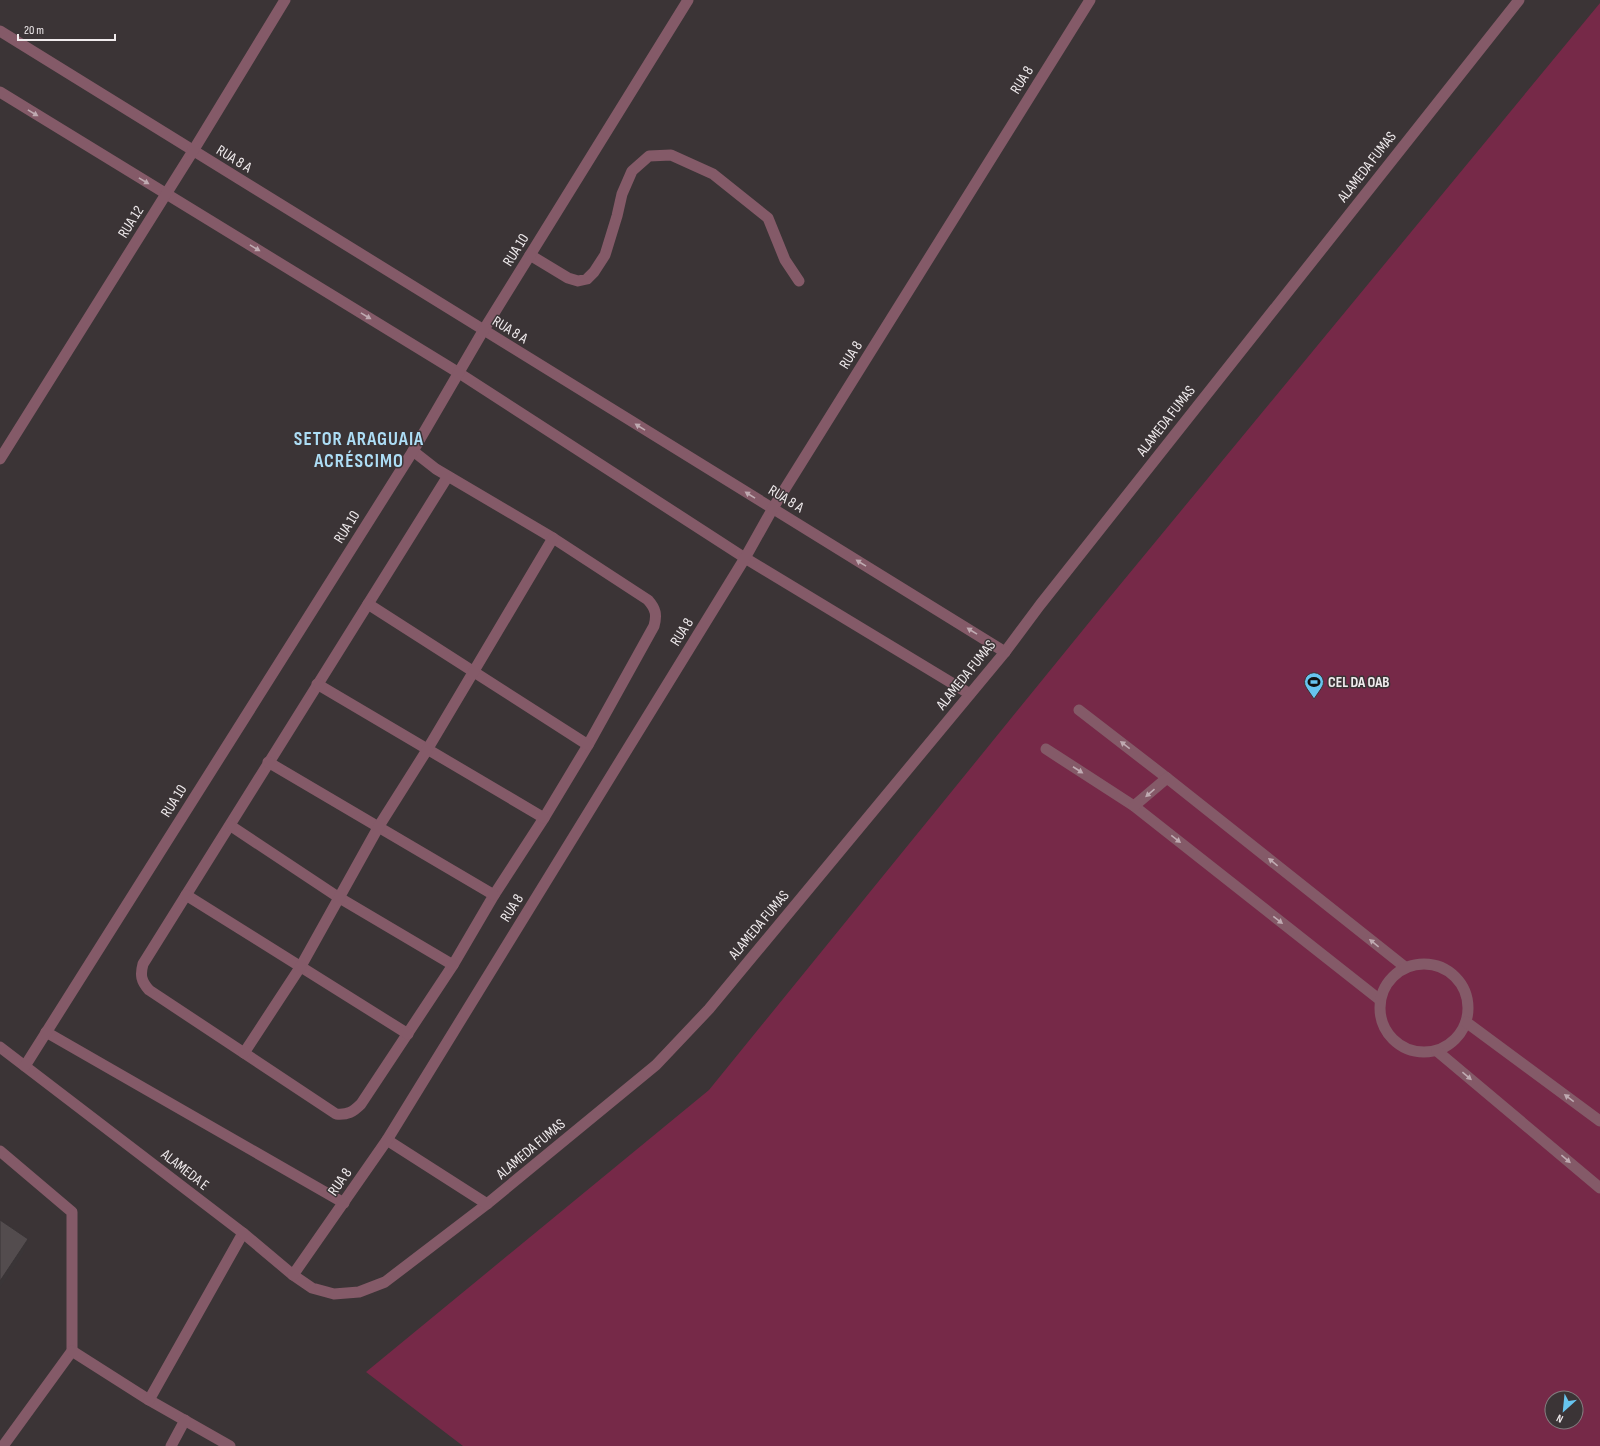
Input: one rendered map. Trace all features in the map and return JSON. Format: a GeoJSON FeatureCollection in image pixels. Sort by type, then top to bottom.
{"type":"FeatureCollection","features":[{"type":"Feature","properties":{"kind":"street","name":"RUA 12"},"geometry":{"type":"LineString","coordinates":[[0,459],[193,151],[285,0]]}},
{"type":"Feature","properties":{"kind":"street","name":"RUA 10"},"geometry":{"type":"LineString","coordinates":[[25,1066],[413,451],[483,331],[688,0]]}},
{"type":"Feature","properties":{"kind":"street","name":"RUA 8"},"geometry":{"type":"LineString","coordinates":[[293,1275],[387,1140],[745,558],[772,508],[1090,0]]}},
{"type":"Feature","properties":{"kind":"street","name":"ALAMEDA FUMAS"},"geometry":{"type":"LineString","coordinates":[[359,1292],[385,1282],[487,1204],[656,1066],[709,1009],[1005,652],[1049,593],[1519,0]]}},
{"type":"Feature","properties":{"kind":"street","name":"RUA 8 A"},"geometry":{"type":"LineString","coordinates":[[0,31],[483,331],[1005,652]]}},
{"type":"Feature","properties":{"kind":"street"},"geometry":{"type":"LineString","coordinates":[[0,92],[459,373],[745,558],[970,694]]}},
{"type":"Feature","properties":{"kind":"street"},"geometry":{"type":"LineString","coordinates":[[530,255],[568,278],[578,281],[587,279],[594,272],[605,255],[618,216],[622,194],[632,170],[649,156],[671,155],[713,174],[768,218],[785,260],[799,281]]}},
{"type":"Feature","properties":{"kind":"street"},"geometry":{"type":"LineString","coordinates":[[413,451],[448,476],[553,538],[648,600],[654,607],[656,617],[654,626],[588,745],[544,818],[494,895],[453,965],[361,1104],[354,1111],[346,1115],[336,1114],[150,990],[143,983],[141,973],[143,964],[231,826],[268,762],[448,476]]}},
{"type":"Feature","properties":{"kind":"street"},"geometry":{"type":"LineString","coordinates":[[244,1053],[300,966],[379,826],[427,750],[553,538]]}},
{"type":"Feature","properties":{"kind":"street"},"geometry":{"type":"LineString","coordinates":[[368,604],[588,745]]}},
{"type":"Feature","properties":{"kind":"street"},"geometry":{"type":"LineString","coordinates":[[317,684],[544,818]]}},
{"type":"Feature","properties":{"kind":"street"},"geometry":{"type":"LineString","coordinates":[[1079,710],[1405,967]]}},
{"type":"Feature","properties":{"kind":"street"},"geometry":{"type":"LineString","coordinates":[[1046,749],[1134,806],[1380,1000]]}},
{"type":"Feature","properties":{"kind":"street"},"geometry":{"type":"LineString","coordinates":[[268,762],[494,895]]}},
{"type":"Feature","properties":{"kind":"street"},"geometry":{"type":"LineString","coordinates":[[1134,806],[1167,778]]}},
{"type":"Feature","properties":{"kind":"street"},"geometry":{"type":"LineString","coordinates":[[231,826],[338,897],[453,965]]}},
{"type":"Feature","properties":{"kind":"street"},"geometry":{"type":"LineString","coordinates":[[186,895],[408,1034]]}},
{"type":"Feature","properties":{"kind":"street"},"geometry":{"type":"LineString","coordinates":[[1418,964],[1433,964],[1446,970],[1458,979],[1465,992],[1468,1006],[1466,1022],[1460,1034],[1449,1044],[1437,1051],[1421,1053],[1406,1049],[1394,1041],[1384,1029],[1380,1015],[1380,1000],[1384,987],[1393,975],[1405,967],[1418,964]]}},
{"type":"Feature","properties":{"kind":"street"},"geometry":{"type":"LineString","coordinates":[[1466,1022],[1600,1121]]}},
{"type":"Feature","properties":{"kind":"street"},"geometry":{"type":"LineString","coordinates":[[46,1032],[344,1203]]}},
{"type":"Feature","properties":{"kind":"street","name":"ALAMEDA E"},"geometry":{"type":"LineString","coordinates":[[0,1047],[243,1233],[293,1275],[312,1288],[334,1294],[359,1292]]}},
{"type":"Feature","properties":{"kind":"street"},"geometry":{"type":"LineString","coordinates":[[1437,1051],[1600,1188]]}},
{"type":"Feature","properties":{"kind":"street"},"geometry":{"type":"LineString","coordinates":[[387,1140],[487,1204]]}},
{"type":"Feature","properties":{"kind":"street"},"geometry":{"type":"LineString","coordinates":[[0,1151],[72,1212],[72,1351],[3,1446]]}},
{"type":"Feature","properties":{"kind":"street"},"geometry":{"type":"LineString","coordinates":[[149,1400],[243,1233]]}},
{"type":"Feature","properties":{"kind":"street"},"geometry":{"type":"LineString","coordinates":[[72,1351],[149,1400],[230,1446]]}},
{"type":"Feature","properties":{"kind":"street"},"geometry":{"type":"LineString","coordinates":[[171,1446],[185,1420]]}},
{"type":"Feature","properties":{"kind":"shaded area","name":"CEL DA OAB"},"geometry":{"type":"Polygon","coordinates":[[[1600,3],[1600,1446],[463,1446],[366,1372],[709,1090],[1100,609],[1600,3]]]}},
{"type":"Feature","properties":{"kind":"building"},"geometry":{"type":"Polygon","coordinates":[[[0,1220],[28,1239],[0,1281],[0,1220]]]}},
{"type":"Feature","properties":{"kind":"place","name":"CEL DA OAB"},"geometry":{"type":"Point","coordinates":[1314,699]}},
{"type":"Feature","properties":{"kind":"district","name":"SETOR ARAGUAIA ACRÉSCIMO"},"geometry":{"type":"Point","coordinates":[359,450]}}]}
